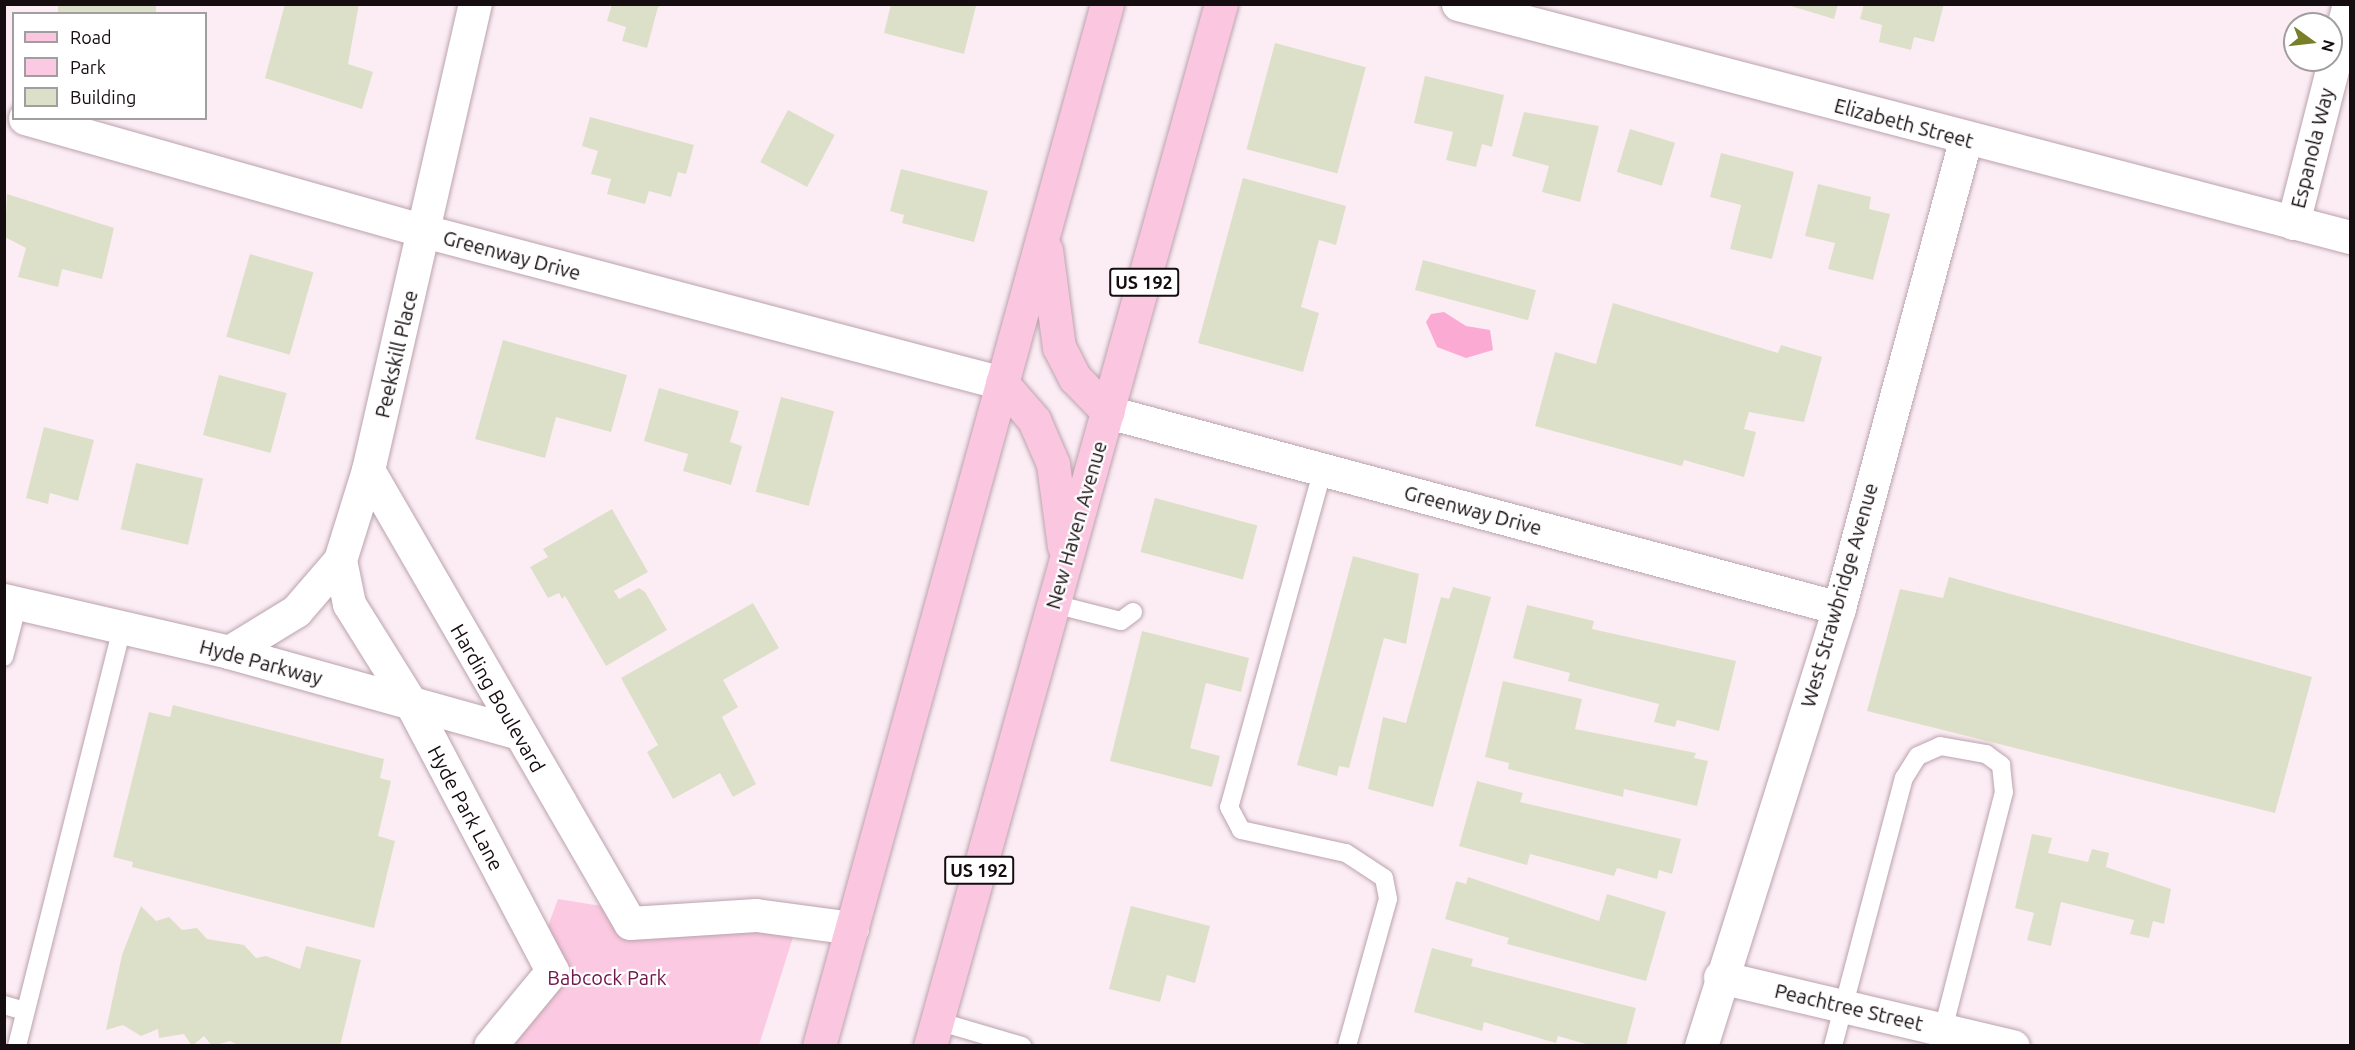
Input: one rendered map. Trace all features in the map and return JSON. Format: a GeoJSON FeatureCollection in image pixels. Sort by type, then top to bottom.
{"type":"FeatureCollection","features":[{"type":"Feature","properties":{"kind":"main road"},"geometry":{"type":"LineString","coordinates":[[819,1046],[1107,4]]}},
{"type":"Feature","properties":{"kind":"main road","name":"New Haven Avenue"},"geometry":{"type":"LineString","coordinates":[[934,1033],[1221,4]]}},
{"type":"Feature","properties":{"kind":"main road"},"geometry":{"type":"LineString","coordinates":[[1044,237],[1059,347],[1075,378],[1108,412]]}},
{"type":"Feature","properties":{"kind":"main road"},"geometry":{"type":"LineString","coordinates":[[1002,383],[1034,420],[1053,464],[1066,560]]}},
{"type":"Feature","properties":{"kind":"street","name":"Peekskill Place"},"geometry":{"type":"LineString","coordinates":[[230,652],[296,611],[340,560],[369,470],[475,4]]}},
{"type":"Feature","properties":{"kind":"street","name":"Elizabeth Street"},"geometry":{"type":"LineString","coordinates":[[1458,4],[1965,140],[2350,237]]}},
{"type":"Feature","properties":{"kind":"street","name":"Espanola Way"},"geometry":{"type":"LineString","coordinates":[[2294,223],[2349,4]]}},
{"type":"Feature","properties":{"kind":"street","name":"Greenway Drive"},"geometry":{"type":"LineString","coordinates":[[32,120],[424,231],[1002,383]]}},
{"type":"Feature","properties":{"kind":"street","name":"West Strawbridge Avenue"},"geometry":{"type":"LineString","coordinates":[[1701,1046],[1720,976],[1839,608],[1965,140]]}},
{"type":"Feature","properties":{"kind":"street","name":"Greenway Drive"},"geometry":{"type":"LineString","coordinates":[[1108,412],[1839,608]]}},
{"type":"Feature","properties":{"kind":"street","name":"Harding Boulevard"},"geometry":{"type":"LineString","coordinates":[[369,470],[516,732],[630,923],[756,915],[852,928]]}},
{"type":"Feature","properties":{"kind":"street","name":"Hyde Park Lane"},"geometry":{"type":"LineString","coordinates":[[340,560],[349,604],[412,705],[552,971],[490,1046]]}},
{"type":"Feature","properties":{"kind":"street","name":"Hyde Parkway"},"geometry":{"type":"LineString","coordinates":[[11,601],[230,652],[412,705],[516,732]]}},
{"type":"Feature","properties":{"kind":"street","name":"Peachtree Street"},"geometry":{"type":"LineString","coordinates":[[1720,976],[1843,1005],[1950,1035],[2013,1046]]}},
{"type":"Feature","properties":{"kind":"lane"},"geometry":{"type":"LineString","coordinates":[[1323,469],[1235,780],[1231,819],[1255,835],[1276,834],[1346,854],[1384,878],[1388,899],[1347,1046]]}},
{"type":"Feature","properties":{"kind":"lane"},"geometry":{"type":"LineString","coordinates":[[4,657],[11,601]]}},
{"type":"Feature","properties":{"kind":"lane"},"geometry":{"type":"LineString","coordinates":[[1054,604],[1121,621],[1133,612]]}},
{"type":"Feature","properties":{"kind":"lane"},"geometry":{"type":"LineString","coordinates":[[16,1046],[122,627]]}},
{"type":"Feature","properties":{"kind":"lane"},"geometry":{"type":"LineString","coordinates":[[1833,1046],[1904,778],[1918,756],[1940,746],[1986,754],[2001,765],[2004,792],[1950,1035]]}},
{"type":"Feature","properties":{"kind":"lane"},"geometry":{"type":"LineString","coordinates":[[4,1005],[25,1011]]}},
{"type":"Feature","properties":{"kind":"lane"},"geometry":{"type":"LineString","coordinates":[[934,1033],[1025,1045]]}},
{"type":"Feature","properties":{"kind":"green space","name":"Babcock Park"},"geometry":{"type":"Polygon","coordinates":[[[558,899],[793,937],[759,1045],[503,1046],[558,899]]]}},
{"type":"Feature","properties":{"kind":"shaded area"},"geometry":{"type":"Polygon","coordinates":[[[1444,312],[1466,326],[1490,330],[1493,350],[1466,358],[1437,347],[1426,322],[1431,314],[1444,312]]]}},
{"type":"Feature","properties":{"kind":"building"},"geometry":{"type":"Polygon","coordinates":[[[58,4],[156,4],[156,12],[58,12],[58,4]]]}},
{"type":"Feature","properties":{"kind":"building"},"geometry":{"type":"Polygon","coordinates":[[[285,4],[359,4],[348,64],[373,72],[362,109],[265,78],[285,4]]]}},
{"type":"Feature","properties":{"kind":"building"},"geometry":{"type":"Polygon","coordinates":[[[612,4],[666,4],[658,7],[647,48],[622,41],[626,27],[607,21],[612,4]]]}},
{"type":"Feature","properties":{"kind":"building"},"geometry":{"type":"Polygon","coordinates":[[[891,4],[976,6],[964,54],[884,33],[891,4]]]}},
{"type":"Feature","properties":{"kind":"building"},"geometry":{"type":"Polygon","coordinates":[[[1784,4],[1838,4],[1834,19],[1784,4]]]}},
{"type":"Feature","properties":{"kind":"building"},"geometry":{"type":"Polygon","coordinates":[[[1864,4],[1944,4],[1934,42],[1914,37],[1911,50],[1879,42],[1882,25],[1860,19],[1864,4]]]}},
{"type":"Feature","properties":{"kind":"building"},"geometry":{"type":"Polygon","coordinates":[[[1275,43],[1366,67],[1337,174],[1247,149],[1275,43]]]}},
{"type":"Feature","properties":{"kind":"building"},"geometry":{"type":"Polygon","coordinates":[[[1425,76],[1504,95],[1492,147],[1482,144],[1476,167],[1446,160],[1453,132],[1414,123],[1425,76]]]}},
{"type":"Feature","properties":{"kind":"building"},"geometry":{"type":"Polygon","coordinates":[[[788,110],[835,135],[807,187],[760,162],[788,110]]]}},
{"type":"Feature","properties":{"kind":"building"},"geometry":{"type":"Polygon","coordinates":[[[1524,112],[1599,126],[1580,202],[1542,192],[1549,166],[1512,156],[1524,112]]]}},
{"type":"Feature","properties":{"kind":"building"},"geometry":{"type":"Polygon","coordinates":[[[590,117],[694,145],[686,174],[678,172],[671,197],[649,191],[645,204],[607,194],[611,179],[591,174],[598,151],[582,146],[590,117]]]}},
{"type":"Feature","properties":{"kind":"building"},"geometry":{"type":"Polygon","coordinates":[[[1630,129],[1675,143],[1662,186],[1617,172],[1630,129]]]}},
{"type":"Feature","properties":{"kind":"building"},"geometry":{"type":"Polygon","coordinates":[[[1721,153],[1794,172],[1772,259],[1730,249],[1741,205],[1710,197],[1721,153]]]}},
{"type":"Feature","properties":{"kind":"building"},"geometry":{"type":"Polygon","coordinates":[[[901,169],[988,191],[974,242],[902,223],[904,215],[890,211],[901,169]]]}},
{"type":"Feature","properties":{"kind":"building"},"geometry":{"type":"Polygon","coordinates":[[[1243,178],[1346,206],[1336,245],[1319,240],[1301,307],[1319,313],[1303,372],[1198,343],[1243,178]]]}},
{"type":"Feature","properties":{"kind":"building"},"geometry":{"type":"Polygon","coordinates":[[[1818,184],[1871,197],[1869,209],[1890,214],[1873,280],[1828,269],[1835,243],[1805,236],[1818,184]]]}},
{"type":"Feature","properties":{"kind":"building"},"geometry":{"type":"Polygon","coordinates":[[[7,194],[114,228],[102,279],[62,269],[58,287],[18,277],[26,248],[5,237],[7,194]]]}},
{"type":"Feature","properties":{"kind":"building"},"geometry":{"type":"Polygon","coordinates":[[[250,254],[313,272],[290,355],[226,337],[250,254]]]}},
{"type":"Feature","properties":{"kind":"building"},"geometry":{"type":"Polygon","coordinates":[[[1423,260],[1536,290],[1528,320],[1415,290],[1423,260]]]}},
{"type":"Feature","properties":{"kind":"building"},"geometry":{"type":"Polygon","coordinates":[[[1613,303],[1778,353],[1781,345],[1822,357],[1804,422],[1749,412],[1744,429],[1756,432],[1744,477],[1684,460],[1682,466],[1535,426],[1555,352],[1596,364],[1613,303]]]}},
{"type":"Feature","properties":{"kind":"building"},"geometry":{"type":"Polygon","coordinates":[[[503,340],[627,375],[611,432],[556,417],[545,458],[475,439],[503,340]]]}},
{"type":"Feature","properties":{"kind":"building"},"geometry":{"type":"Polygon","coordinates":[[[219,375],[287,393],[271,453],[203,435],[219,375]]]}},
{"type":"Feature","properties":{"kind":"building"},"geometry":{"type":"Polygon","coordinates":[[[659,388],[739,411],[730,442],[742,446],[731,485],[683,471],[688,454],[644,441],[659,388]]]}},
{"type":"Feature","properties":{"kind":"building"},"geometry":{"type":"Polygon","coordinates":[[[781,397],[834,411],[809,506],[756,492],[781,397]]]}},
{"type":"Feature","properties":{"kind":"building"},"geometry":{"type":"Polygon","coordinates":[[[44,427],[94,440],[78,501],[50,493],[48,504],[26,498],[44,427]]]}},
{"type":"Feature","properties":{"kind":"building"},"geometry":{"type":"Polygon","coordinates":[[[136,463],[203,479],[188,545],[121,529],[136,463]]]}},
{"type":"Feature","properties":{"kind":"building"},"geometry":{"type":"Polygon","coordinates":[[[1155,498],[1257,525],[1243,580],[1141,552],[1155,498]]]}},
{"type":"Feature","properties":{"kind":"building"},"geometry":{"type":"Polygon","coordinates":[[[612,509],[648,572],[614,591],[619,599],[639,588],[645,592],[667,630],[606,666],[565,596],[562,599],[559,593],[548,598],[530,567],[548,557],[543,549],[612,509]]]}},
{"type":"Feature","properties":{"kind":"building"},"geometry":{"type":"Polygon","coordinates":[[[1353,556],[1419,574],[1406,644],[1384,638],[1349,768],[1339,766],[1337,776],[1297,765],[1353,556]]]}},
{"type":"Feature","properties":{"kind":"building"},"geometry":{"type":"Polygon","coordinates":[[[1949,577],[2312,677],[2275,813],[1867,711],[1900,589],[1943,598],[1949,577]]]}},
{"type":"Feature","properties":{"kind":"building"},"geometry":{"type":"Polygon","coordinates":[[[1453,587],[1491,597],[1433,807],[1368,789],[1383,717],[1406,723],[1441,597],[1449,599],[1453,587]]]}},
{"type":"Feature","properties":{"kind":"building"},"geometry":{"type":"Polygon","coordinates":[[[753,603],[779,648],[723,680],[738,707],[722,717],[756,784],[733,797],[720,773],[673,799],[647,752],[658,745],[621,678],[753,603]]]}},
{"type":"Feature","properties":{"kind":"building"},"geometry":{"type":"Polygon","coordinates":[[[1527,605],[1594,621],[1592,629],[1736,661],[1719,731],[1677,720],[1675,727],[1654,722],[1659,704],[1568,681],[1570,673],[1513,658],[1527,605]]]}},
{"type":"Feature","properties":{"kind":"building"},"geometry":{"type":"Polygon","coordinates":[[[1142,631],[1249,658],[1241,692],[1206,683],[1190,748],[1220,756],[1212,787],[1110,761],[1142,631]]]}},
{"type":"Feature","properties":{"kind":"building"},"geometry":{"type":"Polygon","coordinates":[[[1503,681],[1582,699],[1575,729],[1696,753],[1694,758],[1708,761],[1697,806],[1624,789],[1623,797],[1508,769],[1509,763],[1485,757],[1503,681]]]}},
{"type":"Feature","properties":{"kind":"building"},"geometry":{"type":"Polygon","coordinates":[[[173,705],[384,759],[380,778],[391,781],[378,836],[395,841],[374,928],[132,867],[133,862],[113,857],[149,712],[170,717],[173,705]]]}},
{"type":"Feature","properties":{"kind":"building"},"geometry":{"type":"Polygon","coordinates":[[[1477,781],[1523,793],[1520,802],[1681,839],[1672,874],[1659,870],[1657,879],[1617,868],[1614,876],[1530,854],[1527,865],[1459,846],[1477,781]]]}},
{"type":"Feature","properties":{"kind":"building"},"geometry":{"type":"Polygon","coordinates":[[[2032,834],[2052,838],[2048,853],[2088,862],[2092,849],[2109,853],[2106,867],[2171,889],[2164,924],[2153,921],[2149,938],[2130,934],[2134,920],[2061,902],[2051,946],[2027,940],[2034,913],[2015,908],[2032,834]]]}},
{"type":"Feature","properties":{"kind":"building"},"geometry":{"type":"Polygon","coordinates":[[[1468,877],[1599,921],[1607,894],[1666,912],[1646,981],[1507,944],[1509,938],[1445,919],[1456,881],[1466,884],[1468,877]]]}},
{"type":"Feature","properties":{"kind":"building"},"geometry":{"type":"Polygon","coordinates":[[[141,906],[156,921],[169,917],[182,930],[197,928],[207,939],[244,945],[256,958],[266,956],[300,969],[306,946],[361,960],[340,1046],[240,1046],[230,1041],[212,1046],[204,1036],[192,1046],[184,1034],[159,1038],[158,1029],[141,1036],[123,1025],[106,1030],[122,955],[141,906]]]}},
{"type":"Feature","properties":{"kind":"building"},"geometry":{"type":"Polygon","coordinates":[[[1131,906],[1210,926],[1195,983],[1167,975],[1160,1002],[1109,989],[1131,906]]]}},
{"type":"Feature","properties":{"kind":"building"},"geometry":{"type":"Polygon","coordinates":[[[1432,948],[1473,959],[1471,966],[1636,1008],[1626,1046],[1593,1046],[1558,1036],[1556,1043],[1484,1022],[1482,1031],[1414,1012],[1432,948]]]}}]}
